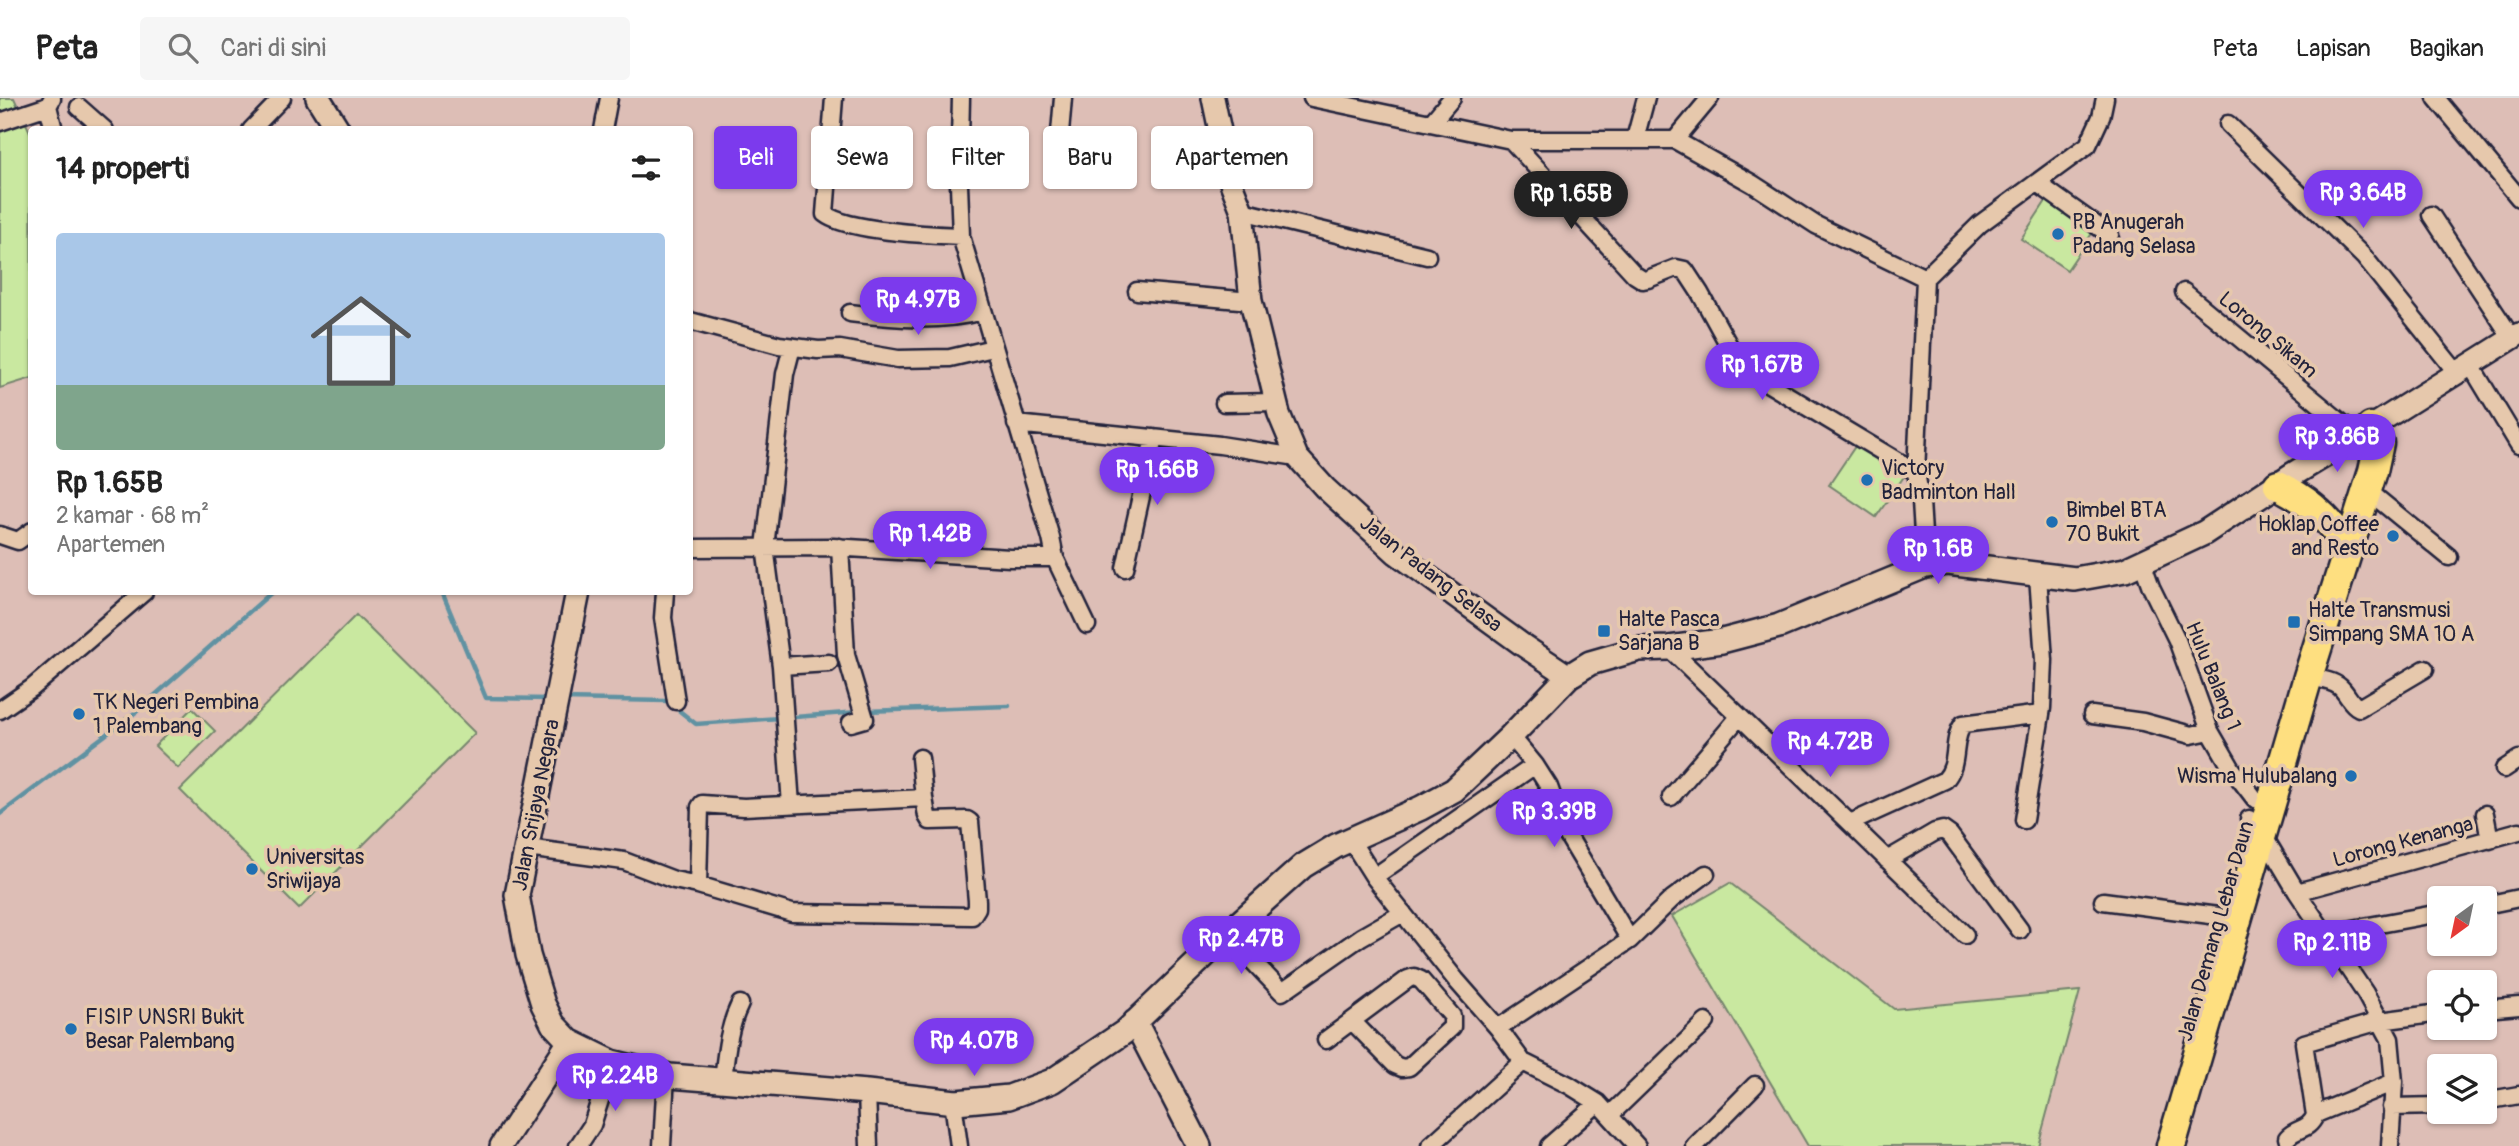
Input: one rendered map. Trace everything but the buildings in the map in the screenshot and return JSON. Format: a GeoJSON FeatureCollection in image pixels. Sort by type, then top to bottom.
{"type":"FeatureCollection","features":[{"type":"Feature","properties":{"kind":"highway","name":"Jalan Demang Lebar Daun"},"geometry":{"type":"LineString","coordinates":[[2154,1146],[2218,916],[2308,677],[2367,490],[2379,443],[2365,432]]}},
{"type":"Feature","properties":{"kind":"highway","name":"Jalan Demang Lebar Daun"},"geometry":{"type":"LineString","coordinates":[[2171,1146],[2256,818],[2362,465],[2365,432]]}},
{"type":"Feature","properties":{"kind":"highway"},"geometry":{"type":"LineString","coordinates":[[2278,485],[2309,503],[2340,537]]}},
{"type":"Feature","properties":{"kind":"main road"},"geometry":{"type":"LineString","coordinates":[[318,98],[336,126]]}},
{"type":"Feature","properties":{"kind":"main road","name":"Jalan Srijaya Negara"},"geometry":{"type":"LineString","coordinates":[[577,595],[517,895],[528,955],[543,1004],[553,1024],[569,1041],[612,1062],[666,1075],[953,1102],[1009,1097],[1052,1081],[1126,1031],[1303,866],[1350,839],[1421,808],[1454,790],[1569,676],[1590,663],[1639,649],[1722,641],[1779,626],[1925,566],[1948,563],[2074,579],[2125,570],[2204,533],[2365,432]]}},
{"type":"Feature","properties":{"kind":"main road"},"geometry":{"type":"LineString","coordinates":[[1135,1022],[1199,1146]]}},
{"type":"Feature","properties":{"kind":"street"},"geometry":{"type":"LineString","coordinates":[[255,126],[282,98]]}},
{"type":"Feature","properties":{"kind":"street"},"geometry":{"type":"LineString","coordinates":[[604,126],[609,98]]}},
{"type":"Feature","properties":{"kind":"street"},"geometry":{"type":"LineString","coordinates":[[834,98],[825,214],[841,221],[908,233],[961,236]]}},
{"type":"Feature","properties":{"kind":"street"},"geometry":{"type":"LineString","coordinates":[[961,98],[961,236],[1055,558],[1087,625]]}},
{"type":"Feature","properties":{"kind":"street"},"geometry":{"type":"LineString","coordinates":[[1061,126],[1063,98]]}},
{"type":"Feature","properties":{"kind":"street","name":"Jalan Padang Selasa"},"geometry":{"type":"LineString","coordinates":[[1213,98],[1231,183],[1242,211],[1251,301],[1276,402],[1297,457],[1325,488],[1396,553],[1569,676]]}},
{"type":"Feature","properties":{"kind":"street"},"geometry":{"type":"LineString","coordinates":[[1312,98],[1511,140],[1675,140],[1753,184],[1816,225],[1925,278]]}},
{"type":"Feature","properties":{"kind":"street"},"geometry":{"type":"LineString","coordinates":[[1431,123],[1452,98]]}},
{"type":"Feature","properties":{"kind":"street"},"geometry":{"type":"LineString","coordinates":[[1635,139],[1646,98]]}},
{"type":"Feature","properties":{"kind":"street"},"geometry":{"type":"LineString","coordinates":[[1675,140],[1710,98]]}},
{"type":"Feature","properties":{"kind":"street"},"geometry":{"type":"LineString","coordinates":[[1925,566],[1922,501],[1916,472],[1925,278],[1980,224],[2088,145],[2101,117],[2105,98]]}},
{"type":"Feature","properties":{"kind":"street"},"geometry":{"type":"LineString","coordinates":[[2436,98],[2519,198]]}},
{"type":"Feature","properties":{"kind":"street"},"geometry":{"type":"LineString","coordinates":[[0,122],[50,102],[53,126]]}},
{"type":"Feature","properties":{"kind":"street"},"geometry":{"type":"LineString","coordinates":[[79,107],[100,126]]}},
{"type":"Feature","properties":{"kind":"street"},"geometry":{"type":"LineString","coordinates":[[2228,124],[2364,257],[2463,369],[2519,445]]}},
{"type":"Feature","properties":{"kind":"street"},"geometry":{"type":"LineString","coordinates":[[1511,140],[1635,275],[1648,279],[1676,268],[1685,270],[1738,362],[1747,371],[1916,472]]}},
{"type":"Feature","properties":{"kind":"street"},"geometry":{"type":"LineString","coordinates":[[2036,183],[2110,235]]}},
{"type":"Feature","properties":{"kind":"street"},"geometry":{"type":"LineString","coordinates":[[1242,211],[1427,256]]}},
{"type":"Feature","properties":{"kind":"street"},"geometry":{"type":"LineString","coordinates":[[2431,215],[2515,336]]}},
{"type":"Feature","properties":{"kind":"street"},"geometry":{"type":"LineString","coordinates":[[1137,292],[1251,301]]}},
{"type":"Feature","properties":{"kind":"street","name":"Lorong Sikam"},"geometry":{"type":"LineString","coordinates":[[2184,292],[2365,432]]}},
{"type":"Feature","properties":{"kind":"street"},"geometry":{"type":"LineString","coordinates":[[850,313],[907,319],[954,317],[982,311]]}},
{"type":"Feature","properties":{"kind":"street"},"geometry":{"type":"LineString","coordinates":[[693,322],[792,346],[818,350],[840,349],[898,359],[950,358],[993,348]]}},
{"type":"Feature","properties":{"kind":"street","name":"Jalan Srijaya Negara"},"geometry":{"type":"LineString","coordinates":[[2365,432],[2515,336]]}},
{"type":"Feature","properties":{"kind":"street"},"geometry":{"type":"LineString","coordinates":[[791,805],[781,666],[765,547],[785,374],[792,346]]}},
{"type":"Feature","properties":{"kind":"street"},"geometry":{"type":"LineString","coordinates":[[1224,403],[1276,402]]}},
{"type":"Feature","properties":{"kind":"street"},"geometry":{"type":"LineString","coordinates":[[1016,424],[1154,438],[1297,457]]}},
{"type":"Feature","properties":{"kind":"street"},"geometry":{"type":"LineString","coordinates":[[1125,568],[1154,438]]}},
{"type":"Feature","properties":{"kind":"street"},"geometry":{"type":"LineString","coordinates":[[2367,490],[2449,556]]}},
{"type":"Feature","properties":{"kind":"street"},"geometry":{"type":"LineString","coordinates":[[0,535],[18,541],[28,534]]}},
{"type":"Feature","properties":{"kind":"street"},"geometry":{"type":"LineString","coordinates":[[840,547],[846,655],[865,719],[851,723]]}},
{"type":"Feature","properties":{"kind":"street"},"geometry":{"type":"LineString","coordinates":[[693,548],[840,547],[1010,558],[1055,558]]}},
{"type":"Feature","properties":{"kind":"street","name":"Hulu Balang 1"},"geometry":{"type":"LineString","coordinates":[[2142,562],[2151,587],[2178,639],[2210,731],[2297,892],[2365,993],[2390,1039],[2394,1082],[2390,1146]]}},
{"type":"Feature","properties":{"kind":"street"},"geometry":{"type":"LineString","coordinates":[[2024,820],[2042,714],[2044,660],[2038,576]]}},
{"type":"Feature","properties":{"kind":"street"},"geometry":{"type":"LineString","coordinates":[[0,710],[33,688],[141,595]]}},
{"type":"Feature","properties":{"kind":"street"},"geometry":{"type":"LineString","coordinates":[[665,595],[663,618],[676,701]]}},
{"type":"Feature","properties":{"kind":"street"},"geometry":{"type":"LineString","coordinates":[[1669,648],[1965,935]]}},
{"type":"Feature","properties":{"kind":"street"},"geometry":{"type":"LineString","coordinates":[[781,666],[829,663]]}},
{"type":"Feature","properties":{"kind":"street"},"geometry":{"type":"LineString","coordinates":[[2308,677],[2336,684],[2342,688],[2352,704],[2359,708],[2425,669]]}},
{"type":"Feature","properties":{"kind":"street"},"geometry":{"type":"LineString","coordinates":[[1850,823],[1945,780],[1954,766],[1958,731],[1963,724],[2042,714]]}},
{"type":"Feature","properties":{"kind":"street"},"geometry":{"type":"LineString","coordinates":[[2092,715],[2143,722],[2191,735],[2210,731]]}},
{"type":"Feature","properties":{"kind":"street"},"geometry":{"type":"LineString","coordinates":[[1671,797],[1739,717]]}},
{"type":"Feature","properties":{"kind":"street"},"geometry":{"type":"LineString","coordinates":[[1511,736],[1549,787],[1564,831],[1630,940]]}},
{"type":"Feature","properties":{"kind":"street"},"geometry":{"type":"LineString","coordinates":[[527,848],[624,862],[674,880],[792,914],[972,916],[977,908],[977,901],[970,822],[930,821],[927,816],[920,758]]}},
{"type":"Feature","properties":{"kind":"street"},"geometry":{"type":"LineString","coordinates":[[2504,769],[2519,759]]}},
{"type":"Feature","properties":{"kind":"street"},"geometry":{"type":"LineString","coordinates":[[1374,877],[1535,765]]}},
{"type":"Feature","properties":{"kind":"street"},"geometry":{"type":"LineString","coordinates":[[698,885],[701,805],[744,807],[925,798]]}},
{"type":"Feature","properties":{"kind":"street"},"geometry":{"type":"LineString","coordinates":[[2485,814],[2490,840]]}},
{"type":"Feature","properties":{"kind":"street"},"geometry":{"type":"LineString","coordinates":[[1887,860],[1943,830],[1950,835],[2020,930]]}},
{"type":"Feature","properties":{"kind":"street","name":"Lorong Kenanga"},"geometry":{"type":"LineString","coordinates":[[2297,892],[2519,831]]}},
{"type":"Feature","properties":{"kind":"street"},"geometry":{"type":"LineString","coordinates":[[1350,839],[1374,877],[1456,980],[1499,1028],[1523,1062],[1598,1103],[1637,1146]]}},
{"type":"Feature","properties":{"kind":"street"},"geometry":{"type":"LineString","coordinates":[[1499,1028],[1630,940],[1672,899],[1706,874]]}},
{"type":"Feature","properties":{"kind":"street"},"geometry":{"type":"LineString","coordinates":[[2497,903],[2519,898]]}},
{"type":"Feature","properties":{"kind":"street"},"geometry":{"type":"LineString","coordinates":[[2103,901],[2218,916]]}},
{"type":"Feature","properties":{"kind":"street"},"geometry":{"type":"LineString","coordinates":[[1227,934],[1282,992],[1361,937],[1403,913]]}},
{"type":"Feature","properties":{"kind":"street"},"geometry":{"type":"LineString","coordinates":[[2325,934],[2427,915]]}},
{"type":"Feature","properties":{"kind":"street"},"geometry":{"type":"LineString","coordinates":[[1326,1040],[1352,1021],[1414,977],[1421,980],[1452,1016],[1452,1027],[1409,1067],[1402,1068],[1395,1065],[1352,1021]]}},
{"type":"Feature","properties":{"kind":"street"},"geometry":{"type":"LineString","coordinates":[[1436,997],[1456,980]]}},
{"type":"Feature","properties":{"kind":"street"},"geometry":{"type":"LineString","coordinates":[[723,1080],[727,1045],[733,1019],[740,1004]]}},
{"type":"Feature","properties":{"kind":"street"},"geometry":{"type":"LineString","coordinates":[[2497,1008],[2519,1006]]}},
{"type":"Feature","properties":{"kind":"street"},"geometry":{"type":"LineString","coordinates":[[2287,1138],[2312,1123],[2315,1115],[2304,1043],[2380,1021],[2427,1015]]}},
{"type":"Feature","properties":{"kind":"street"},"geometry":{"type":"LineString","coordinates":[[1610,1115],[1706,1022]]}},
{"type":"Feature","properties":{"kind":"street"},"geometry":{"type":"LineString","coordinates":[[501,1146],[569,1041]]}},
{"type":"Feature","properties":{"kind":"street"},"geometry":{"type":"LineString","coordinates":[[578,1146],[592,1125],[612,1062]]}},
{"type":"Feature","properties":{"kind":"street"},"geometry":{"type":"LineString","coordinates":[[1430,1146],[1523,1062]]}},
{"type":"Feature","properties":{"kind":"street"},"geometry":{"type":"LineString","coordinates":[[662,1146],[666,1075]]}},
{"type":"Feature","properties":{"kind":"street"},"geometry":{"type":"LineString","coordinates":[[2315,1115],[2394,1082]]}},
{"type":"Feature","properties":{"kind":"street"},"geometry":{"type":"LineString","coordinates":[[1695,1146],[1755,1085]]}},
{"type":"Feature","properties":{"kind":"street"},"geometry":{"type":"LineString","coordinates":[[867,1092],[869,1146]]}},
{"type":"Feature","properties":{"kind":"street"},"geometry":{"type":"LineString","coordinates":[[2497,1099],[2519,1095]]}},
{"type":"Feature","properties":{"kind":"street"},"geometry":{"type":"LineString","coordinates":[[953,1102],[959,1146]]}},
{"type":"Feature","properties":{"kind":"street"},"geometry":{"type":"LineString","coordinates":[[1549,1146],[1598,1103]]}},
{"type":"Feature","properties":{"kind":"street"},"geometry":{"type":"LineString","coordinates":[[2392,1107],[2427,1106]]}},
{"type":"Feature","properties":{"kind":"green space"},"geometry":{"type":"Polygon","coordinates":[[[0,98],[14,98],[28,128],[28,379],[0,388],[0,98]]]}},
{"type":"Feature","properties":{"kind":"green space","name":"PB Anugerah Padang Selasa"},"geometry":{"type":"Polygon","coordinates":[[[2048,198],[2095,229],[2067,270],[2021,239],[2048,198]]]}},
{"type":"Feature","properties":{"kind":"green space","name":"Victory Badminton Hall"},"geometry":{"type":"Polygon","coordinates":[[[1858,442],[1905,475],[1876,517],[1829,485],[1858,442]]]}},
{"type":"Feature","properties":{"kind":"green space"},"geometry":{"type":"Polygon","coordinates":[[[356,615],[475,733],[299,909],[180,790],[356,615]]]}},
{"type":"Feature","properties":{"kind":"green space"},"geometry":{"type":"Polygon","coordinates":[[[192,708],[215,731],[178,768],[155,746],[192,708]]]}},
{"type":"Feature","properties":{"kind":"green space"},"geometry":{"type":"Polygon","coordinates":[[[1730,883],[1894,1009],[2080,991],[2038,1146],[1808,1146],[1672,916],[1730,883]]]}},
{"type":"Feature","properties":{"kind":"waterway"},"geometry":{"type":"LineString","coordinates":[[0,814],[136,712],[269,595]]}},
{"type":"Feature","properties":{"kind":"waterway"},"geometry":{"type":"LineString","coordinates":[[443,595],[486,698],[550,699]]}},
{"type":"Feature","properties":{"kind":"waterway"},"geometry":{"type":"LineString","coordinates":[[562,699],[667,701],[696,724],[780,718]]}},
{"type":"Feature","properties":{"kind":"waterway"},"geometry":{"type":"LineString","coordinates":[[866,711],[1009,706]]}},
{"type":"Feature","properties":{"kind":"waterway"},"geometry":{"type":"LineString","coordinates":[[795,717],[858,712]]}},
{"type":"Feature","properties":{"kind":"place","name":"PB Anugerah Padang Selasa"},"geometry":{"type":"Point","coordinates":[2058,234]}},
{"type":"Feature","properties":{"kind":"place","name":"Victory Badminton Hall"},"geometry":{"type":"Point","coordinates":[1867,480]}},
{"type":"Feature","properties":{"kind":"place","name":"Bimbel BTA 70 Bukit"},"geometry":{"type":"Point","coordinates":[2052,522]}},
{"type":"Feature","properties":{"kind":"place","name":"Hoklap Coffee and Resto"},"geometry":{"type":"Point","coordinates":[2393,536]}},
{"type":"Feature","properties":{"kind":"place","name":"Halte Transmusi Simpang SMA 10 A"},"geometry":{"type":"Point","coordinates":[2294,622]}},
{"type":"Feature","properties":{"kind":"place","name":"Halte Pasca Sarjana B"},"geometry":{"type":"Point","coordinates":[1604,631]}},
{"type":"Feature","properties":{"kind":"place","name":"TK Negeri Pembina 1 Palembang"},"geometry":{"type":"Point","coordinates":[79,714]}},
{"type":"Feature","properties":{"kind":"place","name":"Wisma Hulubalang"},"geometry":{"type":"Point","coordinates":[2351,776]}},
{"type":"Feature","properties":{"kind":"place","name":"Universitas Sriwijaya"},"geometry":{"type":"Point","coordinates":[252,869]}},
{"type":"Feature","properties":{"kind":"place","name":"FISIP UNSRI Bukit Besar Palembang"},"geometry":{"type":"Point","coordinates":[71,1029]}}]}
